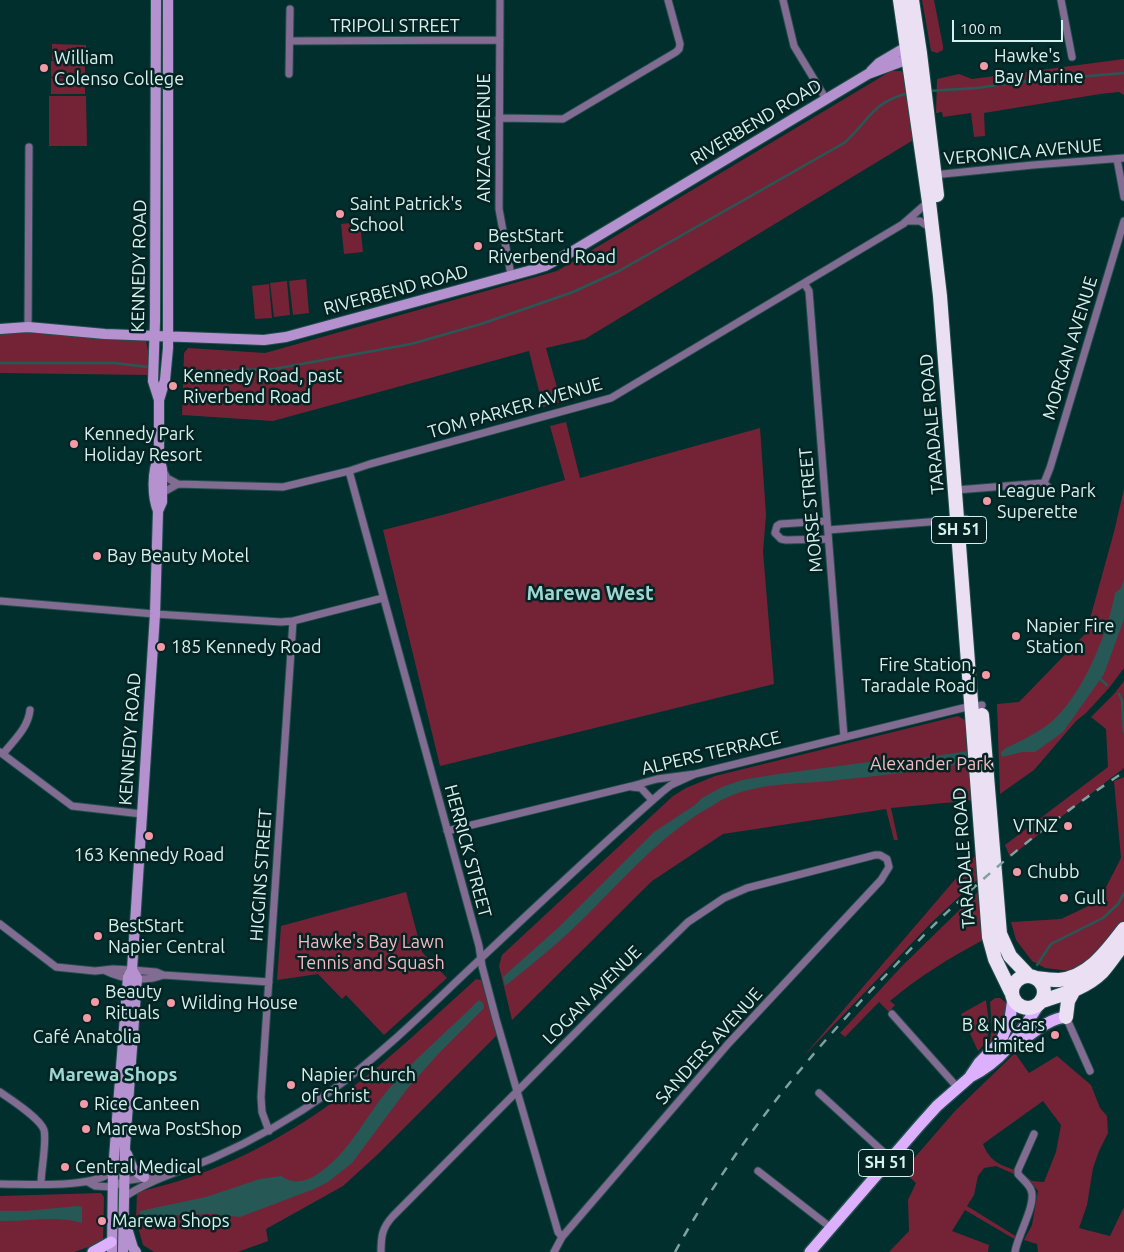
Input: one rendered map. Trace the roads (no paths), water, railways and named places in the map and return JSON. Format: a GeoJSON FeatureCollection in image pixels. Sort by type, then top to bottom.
{"type":"FeatureCollection","features":[{"type":"Feature","properties":{"kind":"highway","name":"TARADALE ROAD"},"geometry":{"type":"LineString","coordinates":[[900,0],[914,54]]}},
{"type":"Feature","properties":{"kind":"highway","name":"TARADALE ROAD"},"geometry":{"type":"LineString","coordinates":[[912,0],[917,87],[948,297],[962,519],[977,706],[1000,934],[1010,956],[1032,977]]}},
{"type":"Feature","properties":{"kind":"highway","name":"TARADALE ROAD"},"geometry":{"type":"LineString","coordinates":[[930,175],[929,202],[960,490]]}},
{"type":"Feature","properties":{"kind":"highway","name":"TARADALE ROAD"},"geometry":{"type":"LineString","coordinates":[[977,706],[989,937],[995,958],[1012,995]]}},
{"type":"Feature","properties":{"kind":"highway"},"geometry":{"type":"LineString","coordinates":[[1124,929],[1096,962],[1080,974],[1057,980],[1032,977],[1017,980],[1012,988],[1012,995],[1018,1005],[1025,1008],[1074,990],[1092,980],[1101,972],[1124,944]]}},
{"type":"Feature","properties":{"kind":"highway","name":"SH 51"},"geometry":{"type":"LineString","coordinates":[[1032,977],[1040,981],[1044,991],[1040,1003]]}},
{"type":"Feature","properties":{"kind":"highway"},"geometry":{"type":"LineString","coordinates":[[1066,1017],[1068,1001],[1074,990]]}},
{"type":"Feature","properties":{"kind":"main road","name":"KENNEDY ROAD"},"geometry":{"type":"LineString","coordinates":[[156,0],[153,381],[159,400]]}},
{"type":"Feature","properties":{"kind":"main road","name":"KENNEDY ROAD"},"geometry":{"type":"LineString","coordinates":[[123,1252],[123,1198],[132,975],[155,614],[158,511],[162,502],[162,469],[159,456],[159,400],[165,380],[168,337],[168,0]]}},
{"type":"Feature","properties":{"kind":"main road","name":"RIVERBEND ROAD"},"geometry":{"type":"LineString","coordinates":[[0,329],[28,327],[105,334],[253,341],[276,339],[545,266],[868,74],[903,62],[914,54]]}},
{"type":"Feature","properties":{"kind":"main road"},"geometry":{"type":"LineString","coordinates":[[156,132],[167,132]]}},
{"type":"Feature","properties":{"kind":"main road","name":"KENNEDY ROAD"},"geometry":{"type":"LineString","coordinates":[[158,511],[154,502],[155,464],[159,456]]}},
{"type":"Feature","properties":{"kind":"main road","name":"KENNEDY ROAD"},"geometry":{"type":"LineString","coordinates":[[112,1247],[113,1171],[132,975]]}},
{"type":"Feature","properties":{"kind":"main road","name":"SH 51"},"geometry":{"type":"LineString","coordinates":[[810,1252],[937,1106],[968,1078],[979,1063],[996,1047],[1005,1034],[1010,1019],[1012,995]]}},
{"type":"Feature","properties":{"kind":"main road","name":"SH 51"},"geometry":{"type":"LineString","coordinates":[[968,1078],[985,1070],[1008,1049],[1040,1003]]}},
{"type":"Feature","properties":{"kind":"main road"},"geometry":{"type":"LineString","coordinates":[[1008,1049],[1056,1018],[1066,1017]]}},
{"type":"Feature","properties":{"kind":"main road"},"geometry":{"type":"LineString","coordinates":[[125,1146],[133,1168],[144,1177]]}},
{"type":"Feature","properties":{"kind":"main road"},"geometry":{"type":"LineString","coordinates":[[123,1212],[133,1248],[136,1252]]}},
{"type":"Feature","properties":{"kind":"main road"},"geometry":{"type":"LineString","coordinates":[[93,1252],[112,1247]]}},
{"type":"Feature","properties":{"kind":"street","name":"ANZAC AVENUE"},"geometry":{"type":"LineString","coordinates":[[500,0],[499,209],[511,275]]}},
{"type":"Feature","properties":{"kind":"street"},"geometry":{"type":"LineString","coordinates":[[500,118],[562,119],[682,50],[668,0]]}},
{"type":"Feature","properties":{"kind":"street"},"geometry":{"type":"LineString","coordinates":[[783,0],[794,46],[826,99]]}},
{"type":"Feature","properties":{"kind":"street"},"geometry":{"type":"LineString","coordinates":[[1061,0],[1072,57]]}},
{"type":"Feature","properties":{"kind":"street"},"geometry":{"type":"LineString","coordinates":[[289,74],[290,9]]}},
{"type":"Feature","properties":{"kind":"street","name":"TRIPOLI STREET"},"geometry":{"type":"LineString","coordinates":[[290,41],[500,40]]}},
{"type":"Feature","properties":{"kind":"street"},"geometry":{"type":"LineString","coordinates":[[28,327],[29,148]]}},
{"type":"Feature","properties":{"kind":"street"},"geometry":{"type":"LineString","coordinates":[[1121,158],[1124,198]]}},
{"type":"Feature","properties":{"kind":"street","name":"VERONICA AVENUE"},"geometry":{"type":"LineString","coordinates":[[930,175],[1033,164],[1121,158]]}},
{"type":"Feature","properties":{"kind":"street","name":"TOM PARKER AVENUE"},"geometry":{"type":"LineString","coordinates":[[178,484],[282,488],[611,398],[907,221],[929,202]]}},
{"type":"Feature","properties":{"kind":"street"},"geometry":{"type":"LineString","coordinates":[[907,221],[920,221],[932,230]]}},
{"type":"Feature","properties":{"kind":"street","name":"MORGAN AVENUE"},"geometry":{"type":"LineString","coordinates":[[1044,482],[1048,476],[1124,222]]}},
{"type":"Feature","properties":{"kind":"street","name":"MORSE STREET"},"geometry":{"type":"LineString","coordinates":[[804,283],[809,291],[844,737]]}},
{"type":"Feature","properties":{"kind":"street"},"geometry":{"type":"LineString","coordinates":[[162,469],[167,478],[178,484]]}},
{"type":"Feature","properties":{"kind":"street","name":"HERRICK STREET"},"geometry":{"type":"LineString","coordinates":[[349,471],[517,1091],[558,1232],[562,1237]]}},
{"type":"Feature","properties":{"kind":"street"},"geometry":{"type":"LineString","coordinates":[[960,490],[1044,482],[1053,491]]}},
{"type":"Feature","properties":{"kind":"street"},"geometry":{"type":"LineString","coordinates":[[162,493],[178,484]]}},
{"type":"Feature","properties":{"kind":"street"},"geometry":{"type":"LineString","coordinates":[[828,530],[962,519]]}},
{"type":"Feature","properties":{"kind":"street"},"geometry":{"type":"LineString","coordinates":[[827,520],[780,524],[777,526],[775,533],[781,539],[786,540],[828,539]]}},
{"type":"Feature","properties":{"kind":"street"},"geometry":{"type":"LineString","coordinates":[[0,602],[155,614],[292,621],[383,598]]}},
{"type":"Feature","properties":{"kind":"street","name":"HIGGINS STREET"},"geometry":{"type":"LineString","coordinates":[[269,1130],[262,1112],[261,1097],[292,621]]}},
{"type":"Feature","properties":{"kind":"street","name":"ALPERS TERRACE"},"geometry":{"type":"LineString","coordinates":[[447,831],[657,779],[695,774],[977,706]]}},
{"type":"Feature","properties":{"kind":"street"},"geometry":{"type":"LineString","coordinates":[[30,710],[29,719],[25,727],[1,753],[72,806],[142,814]]}},
{"type":"Feature","properties":{"kind":"street"},"geometry":{"type":"LineString","coordinates":[[123,1198],[171,1174],[227,1152],[269,1130],[314,1103],[364,1066],[652,800],[671,785],[695,774]]}},
{"type":"Feature","properties":{"kind":"street"},"geometry":{"type":"LineString","coordinates":[[632,786],[641,788],[652,800]]}},
{"type":"Feature","properties":{"kind":"street","name":"LOGAN AVENUE"},"geometry":{"type":"LineString","coordinates":[[381,1252],[381,1235],[386,1224],[682,927],[724,898],[747,888],[875,855],[882,856],[889,863]]}},
{"type":"Feature","properties":{"kind":"street","name":"SANDERS AVENUE"},"geometry":{"type":"LineString","coordinates":[[554,1252],[562,1237],[728,1044],[881,880],[888,870],[889,863]]}},
{"type":"Feature","properties":{"kind":"street"},"geometry":{"type":"LineString","coordinates":[[0,924],[56,967],[106,971],[113,974],[132,975],[156,972],[163,975],[269,982]]}},
{"type":"Feature","properties":{"kind":"street"},"geometry":{"type":"LineString","coordinates":[[892,1014],[958,1088]]}},
{"type":"Feature","properties":{"kind":"street"},"geometry":{"type":"LineString","coordinates":[[1066,1017],[1090,1071]]}},
{"type":"Feature","properties":{"kind":"street"},"geometry":{"type":"LineString","coordinates":[[0,1092],[36,1120],[43,1128],[41,1184]]}},
{"type":"Feature","properties":{"kind":"street"},"geometry":{"type":"LineString","coordinates":[[819,1093],[890,1158]]}},
{"type":"Feature","properties":{"kind":"street"},"geometry":{"type":"LineString","coordinates":[[1015,1252],[1018,1236],[1027,1219],[1032,1195],[1031,1188],[1018,1174],[1018,1170],[1034,1134]]}},
{"type":"Feature","properties":{"kind":"street"},"geometry":{"type":"LineString","coordinates":[[0,1184],[88,1182],[107,1176],[113,1171]]}},
{"type":"Feature","properties":{"kind":"street"},"geometry":{"type":"LineString","coordinates":[[758,1171],[830,1227]]}},
{"type":"Feature","properties":{"kind":"street"},"geometry":{"type":"LineString","coordinates":[[88,1182],[95,1186],[112,1187],[124,1181],[171,1174]]}},
{"type":"Feature","properties":{"kind":"water"},"geometry":{"type":"Polygon","coordinates":[[[1124,579],[1124,619],[1104,674],[1063,732],[1035,752],[1022,752],[1002,757],[1001,752],[1006,748],[1029,737],[1050,723],[1062,712],[1073,697],[1083,681],[1100,645],[1112,609],[1115,593],[1121,588],[1124,579]]]}},
{"type":"Feature","properties":{"kind":"water"},"geometry":{"type":"Polygon","coordinates":[[[968,751],[971,754],[969,762],[882,775],[764,787],[751,789],[723,799],[687,822],[657,846],[568,933],[505,986],[503,977],[559,927],[654,832],[695,805],[702,798],[722,787],[742,780],[778,774],[892,759],[915,759],[968,751]]]}},
{"type":"Feature","properties":{"kind":"water"},"geometry":{"type":"Polygon","coordinates":[[[479,1000],[483,1003],[484,1008],[439,1053],[407,1089],[352,1163],[328,1182],[240,1217],[212,1214],[176,1215],[140,1220],[140,1211],[206,1197],[260,1179],[281,1176],[298,1182],[316,1175],[327,1167],[346,1147],[398,1079],[479,1000]]]}},
{"type":"Feature","properties":{"kind":"water"},"geometry":{"type":"Polygon","coordinates":[[[82,1207],[82,1223],[62,1219],[0,1221],[0,1211],[25,1211],[82,1207]]]}},
{"type":"Feature","properties":{"kind":"waterway"},"geometry":{"type":"LineString","coordinates":[[928,91],[1124,73]]}},
{"type":"Feature","properties":{"kind":"waterway"},"geometry":{"type":"LineString","coordinates":[[183,370],[274,369],[411,344],[481,324],[573,292],[619,271],[844,143],[878,107],[908,93]]}},
{"type":"Feature","properties":{"kind":"waterway"},"geometry":{"type":"LineString","coordinates":[[0,363],[114,363],[148,367]]}},
{"type":"Feature","properties":{"kind":"waterway"},"geometry":{"type":"LineString","coordinates":[[1099,678],[1107,685]]}},
{"type":"Feature","properties":{"kind":"waterway"},"geometry":{"type":"LineString","coordinates":[[1119,694],[1122,700],[1124,732]]}},
{"type":"Feature","properties":{"kind":"waterway"},"geometry":{"type":"LineString","coordinates":[[1037,965],[1051,944],[1103,918],[1118,904],[1124,893]]}},
{"type":"Feature","properties":{"kind":"railway"},"geometry":{"type":"LineString","coordinates":[[675,1252],[696,1215],[743,1144],[795,1076],[851,1012],[937,922],[997,867],[1080,802],[1124,772]]}},
{"type":"Feature","properties":{"kind":"place","name":"Hawke's Bay Marine"},"geometry":{"type":"Point","coordinates":[984,66]}},
{"type":"Feature","properties":{"kind":"place","name":"William Colenso College"},"geometry":{"type":"Point","coordinates":[44,68]}},
{"type":"Feature","properties":{"kind":"place","name":"Saint Patrick's School"},"geometry":{"type":"Point","coordinates":[340,214]}},
{"type":"Feature","properties":{"kind":"place","name":"BestStart Riverbend Road"},"geometry":{"type":"Point","coordinates":[478,246]}},
{"type":"Feature","properties":{"kind":"place","name":"Kennedy Road, past Riverbend Road"},"geometry":{"type":"Point","coordinates":[173,386]}},
{"type":"Feature","properties":{"kind":"place","name":"Kennedy Park Holiday Resort"},"geometry":{"type":"Point","coordinates":[74,444]}},
{"type":"Feature","properties":{"kind":"place","name":"League Park Superette"},"geometry":{"type":"Point","coordinates":[987,501]}},
{"type":"Feature","properties":{"kind":"place","name":"Bay Beauty Motel"},"geometry":{"type":"Point","coordinates":[97,556]}},
{"type":"Feature","properties":{"kind":"place","name":"Napier Fire Station"},"geometry":{"type":"Point","coordinates":[1016,636]}},
{"type":"Feature","properties":{"kind":"place","name":"185 Kennedy Road"},"geometry":{"type":"Point","coordinates":[161,647]}},
{"type":"Feature","properties":{"kind":"place","name":"Fire Station, Taradale Road"},"geometry":{"type":"Point","coordinates":[986,675]}},
{"type":"Feature","properties":{"kind":"place","name":"VTNZ"},"geometry":{"type":"Point","coordinates":[1068,826]}},
{"type":"Feature","properties":{"kind":"place","name":"163 Kennedy Road"},"geometry":{"type":"Point","coordinates":[149,836]}},
{"type":"Feature","properties":{"kind":"place","name":"Chubb"},"geometry":{"type":"Point","coordinates":[1017,872]}},
{"type":"Feature","properties":{"kind":"place","name":"Gull"},"geometry":{"type":"Point","coordinates":[1064,898]}},
{"type":"Feature","properties":{"kind":"place","name":"BestStart Napier Central"},"geometry":{"type":"Point","coordinates":[98,936]}},
{"type":"Feature","properties":{"kind":"place","name":"Beauty Rituals"},"geometry":{"type":"Point","coordinates":[95,1002]}},
{"type":"Feature","properties":{"kind":"place","name":"Wilding House"},"geometry":{"type":"Point","coordinates":[171,1003]}},
{"type":"Feature","properties":{"kind":"place","name":"Café Anatolia"},"geometry":{"type":"Point","coordinates":[87,1018]}},
{"type":"Feature","properties":{"kind":"place","name":"B & N Cars Limited"},"geometry":{"type":"Point","coordinates":[1055,1035]}},
{"type":"Feature","properties":{"kind":"place","name":"Napier Church of Christ"},"geometry":{"type":"Point","coordinates":[291,1085]}},
{"type":"Feature","properties":{"kind":"place","name":"Rice Canteen"},"geometry":{"type":"Point","coordinates":[84,1104]}},
{"type":"Feature","properties":{"kind":"place","name":"Marewa PostShop"},"geometry":{"type":"Point","coordinates":[86,1129]}},
{"type":"Feature","properties":{"kind":"place","name":"Central Medical"},"geometry":{"type":"Point","coordinates":[65,1167]}},
{"type":"Feature","properties":{"kind":"place","name":"Marewa Shops"},"geometry":{"type":"Point","coordinates":[102,1221]}},
{"type":"Feature","properties":{"kind":"district","name":"Marewa West"},"geometry":{"type":"Point","coordinates":[590,593]}},
{"type":"Feature","properties":{"kind":"district","name":"Marewa Shops"},"geometry":{"type":"Point","coordinates":[113,1075]}},
{"type":"Feature","properties":{"kind":"park label","name":"Alexander Park"},"geometry":{"type":"Point","coordinates":[931,764]}},
{"type":"Feature","properties":{"kind":"park label","name":"Hawke's Bay Lawn Tennis and Squash"},"geometry":{"type":"Point","coordinates":[371,952]}}]}
